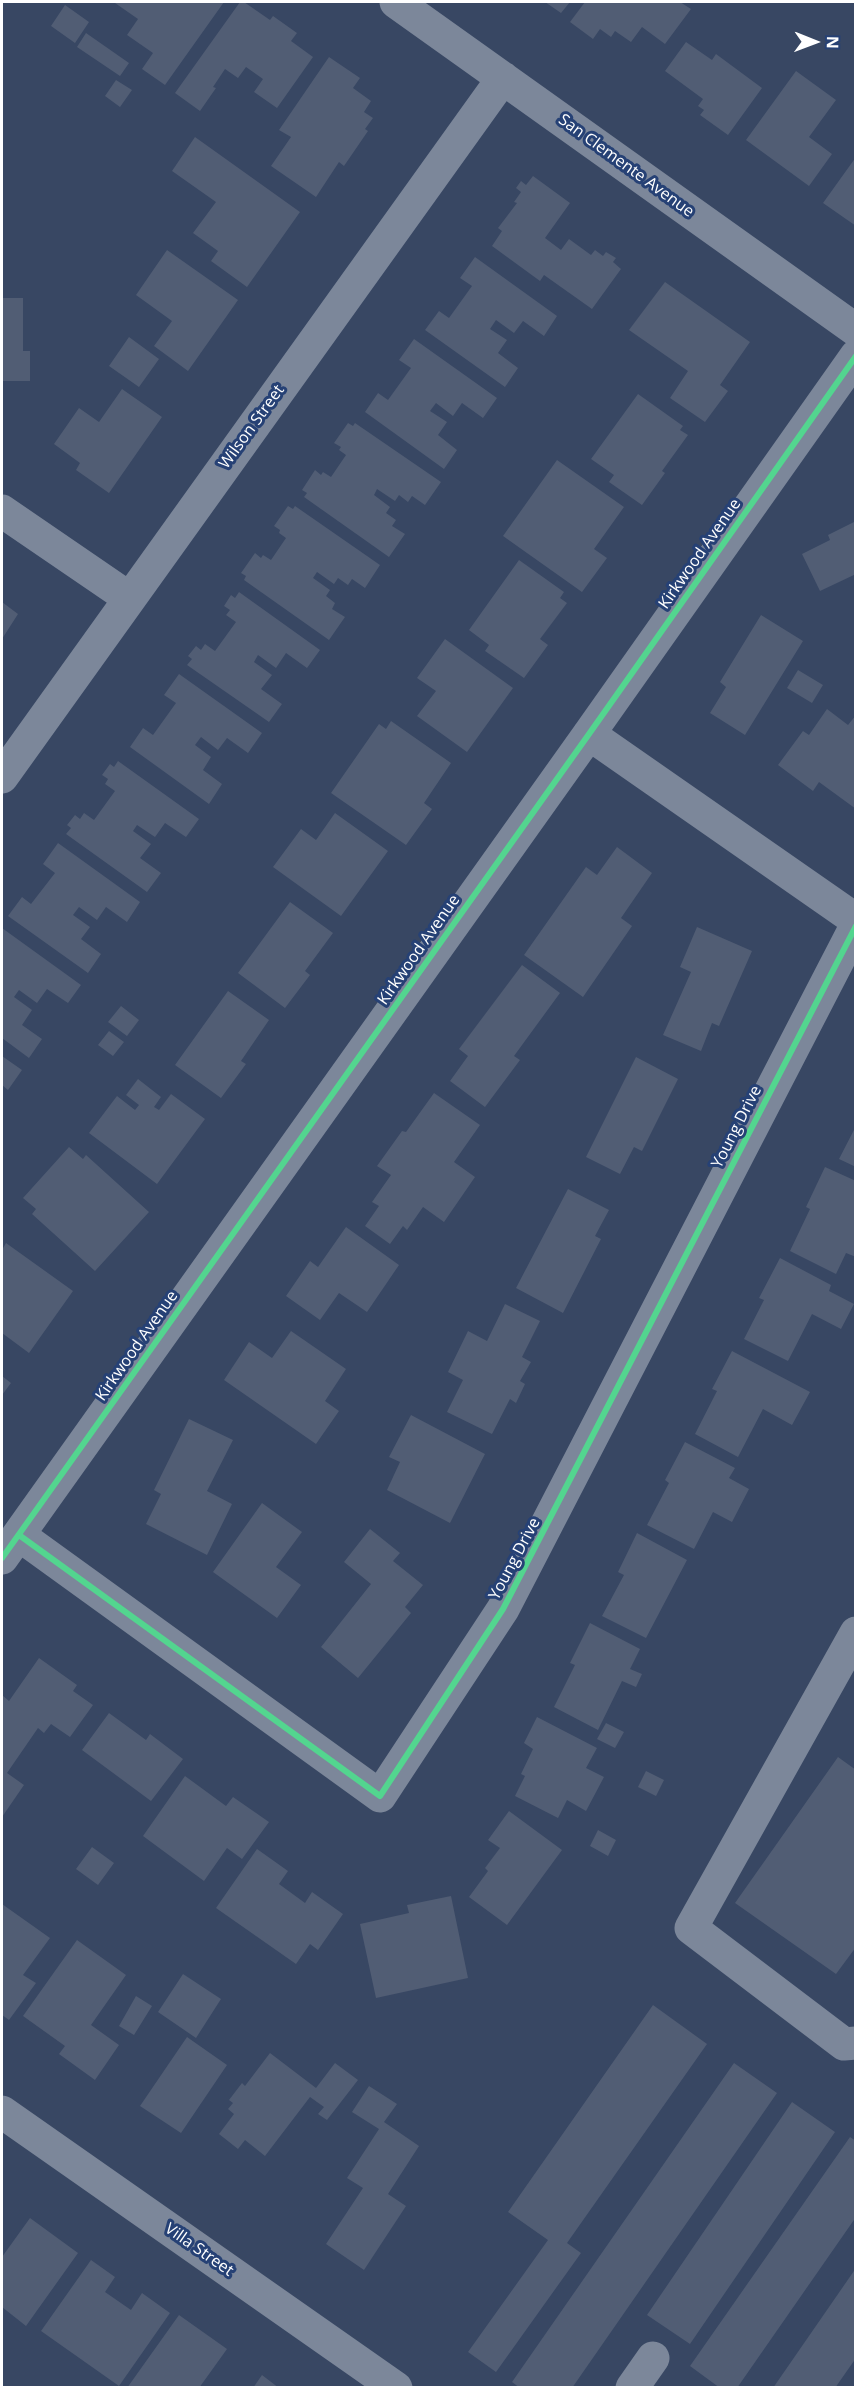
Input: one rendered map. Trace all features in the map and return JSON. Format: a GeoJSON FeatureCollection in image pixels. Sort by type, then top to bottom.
{"type":"FeatureCollection","features":[{"type":"Feature","properties":{"kind":"street","name":"San Clemente Avenue"},"geometry":{"type":"LineString","coordinates":[[396,2],[855,330]]}},
{"type":"Feature","properties":{"kind":"street","name":"Wilson Street"},"geometry":{"type":"LineString","coordinates":[[2,777],[503,78]]}},
{"type":"Feature","properties":{"kind":"street","name":"Kirkwood Avenue"},"geometry":{"type":"LineString","coordinates":[[10,1547],[855,356]]}},
{"type":"Feature","properties":{"kind":"street"},"geometry":{"type":"LineString","coordinates":[[2,511],[129,598]]}},
{"type":"Feature","properties":{"kind":"street"},"geometry":{"type":"LineString","coordinates":[[589,734],[855,920]]}},
{"type":"Feature","properties":{"kind":"street","name":"Young Drive"},"geometry":{"type":"LineString","coordinates":[[10,1547],[380,1796],[503,1609],[855,926]]}},
{"type":"Feature","properties":{"kind":"street"},"geometry":{"type":"LineString","coordinates":[[855,1634],[691,1929],[844,2044],[855,2043]]}},
{"type":"Feature","properties":{"kind":"street","name":"Villa Street"},"geometry":{"type":"LineString","coordinates":[[2,2112],[396,2388]]}},
{"type":"Feature","properties":{"kind":"street"},"geometry":{"type":"LineString","coordinates":[[632,2388],[653,2358]]}},
{"type":"Feature","properties":{"kind":"building"},"geometry":{"type":"Polygon","coordinates":[[[116,2],[224,2],[165,85],[142,69],[153,53],[127,35],[138,19],[116,2]]]}},
{"type":"Feature","properties":{"kind":"building"},"geometry":{"type":"Polygon","coordinates":[[[240,2],[244,2],[270,20],[273,16],[297,33],[291,41],[313,57],[277,108],[254,92],[263,79],[246,67],[238,78],[225,69],[213,87],[216,88],[200,111],[175,93],[240,2]]]}},
{"type":"Feature","properties":{"kind":"building"},"geometry":{"type":"Polygon","coordinates":[[[545,2],[570,2],[561,13],[545,2]]]}},
{"type":"Feature","properties":{"kind":"building"},"geometry":{"type":"Polygon","coordinates":[[[585,2],[680,2],[691,9],[665,44],[642,27],[631,42],[615,31],[611,37],[600,29],[593,39],[570,22],[585,2]]]}},
{"type":"Feature","properties":{"kind":"building"},"geometry":{"type":"Polygon","coordinates":[[[65,5],[89,22],[75,43],[51,26],[65,5]]]}},
{"type":"Feature","properties":{"kind":"building"},"geometry":{"type":"Polygon","coordinates":[[[86,33],[129,63],[120,76],[77,47],[86,33]]]}},
{"type":"Feature","properties":{"kind":"building"},"geometry":{"type":"Polygon","coordinates":[[[686,42],[712,60],[716,54],[762,88],[728,135],[700,115],[704,110],[698,106],[703,99],[665,71],[686,42]]]}},
{"type":"Feature","properties":{"kind":"building"},"geometry":{"type":"Polygon","coordinates":[[[329,57],[360,78],[353,88],[371,101],[364,112],[373,118],[365,129],[368,131],[344,166],[339,162],[316,197],[271,166],[291,137],[279,130],[329,57]]]}},
{"type":"Feature","properties":{"kind":"building"},"geometry":{"type":"Polygon","coordinates":[[[796,71],[836,100],[809,137],[832,154],[809,186],[746,140],[796,71]]]}},
{"type":"Feature","properties":{"kind":"building"},"geometry":{"type":"Polygon","coordinates":[[[116,80],[132,90],[120,107],[105,96],[116,80]]]}},
{"type":"Feature","properties":{"kind":"building"},"geometry":{"type":"Polygon","coordinates":[[[195,137],[300,212],[247,287],[211,261],[218,251],[193,233],[216,202],[172,171],[195,137]]]}},
{"type":"Feature","properties":{"kind":"building"},"geometry":{"type":"Polygon","coordinates":[[[856,157],[856,226],[823,203],[856,157]]]}},
{"type":"Feature","properties":{"kind":"building"},"geometry":{"type":"Polygon","coordinates":[[[533,176],[570,203],[545,238],[561,250],[569,239],[591,255],[595,250],[603,256],[606,252],[616,258],[613,262],[621,269],[592,309],[544,275],[540,281],[492,246],[502,231],[498,228],[517,203],[514,202],[521,192],[516,188],[521,181],[526,185],[533,176]]]}},
{"type":"Feature","properties":{"kind":"building"},"geometry":{"type":"Polygon","coordinates":[[[167,250],[238,300],[188,371],[154,346],[172,321],[136,295],[167,250]]]}},
{"type":"Feature","properties":{"kind":"building"},"geometry":{"type":"Polygon","coordinates":[[[475,257],[557,316],[544,336],[523,321],[514,333],[496,320],[490,329],[507,340],[498,353],[518,368],[505,387],[425,330],[439,311],[449,318],[472,286],[460,278],[475,257]]]}},
{"type":"Feature","properties":{"kind":"building"},"geometry":{"type":"Polygon","coordinates":[[[665,282],[750,342],[720,385],[728,391],[705,422],[670,398],[688,371],[629,330],[665,282]]]}},
{"type":"Feature","properties":{"kind":"building"},"geometry":{"type":"Polygon","coordinates":[[[2,298],[23,298],[23,351],[30,351],[30,381],[2,381],[2,298]]]}},
{"type":"Feature","properties":{"kind":"building"},"geometry":{"type":"Polygon","coordinates":[[[129,337],[159,359],[139,387],[109,366],[129,337]]]}},
{"type":"Feature","properties":{"kind":"building"},"geometry":{"type":"Polygon","coordinates":[[[414,339],[497,398],[483,418],[462,403],[453,416],[436,403],[430,411],[447,422],[438,435],[457,450],[444,469],[365,412],[378,393],[388,400],[411,368],[399,360],[414,339]]]}},
{"type":"Feature","properties":{"kind":"building"},"geometry":{"type":"Polygon","coordinates":[[[122,389],[162,417],[109,493],[76,470],[80,463],[54,444],[79,408],[99,422],[122,389]]]}},
{"type":"Feature","properties":{"kind":"building"},"geometry":{"type":"Polygon","coordinates":[[[638,394],[683,426],[680,430],[688,435],[662,471],[665,473],[642,505],[609,482],[614,475],[591,459],[638,394]]]}},
{"type":"Feature","properties":{"kind":"building"},"geometry":{"type":"Polygon","coordinates":[[[348,423],[353,426],[355,423],[441,482],[425,505],[412,496],[408,502],[399,495],[395,501],[377,489],[374,495],[390,507],[386,513],[396,520],[392,526],[405,534],[389,557],[304,497],[307,493],[302,490],[315,470],[321,475],[323,472],[331,477],[346,455],[339,450],[341,447],[334,443],[348,423]]]}},
{"type":"Feature","properties":{"kind":"building"},"geometry":{"type":"Polygon","coordinates":[[[557,460],[624,507],[594,549],[607,558],[582,592],[503,536],[557,460]]]}},
{"type":"Feature","properties":{"kind":"building"},"geometry":{"type":"Polygon","coordinates":[[[288,506],[293,509],[295,506],[380,565],[365,588],[352,579],[348,585],[338,578],[334,584],[317,572],[313,578],[330,590],[326,596],[335,603],[332,609],[345,617],[329,640],[244,580],[246,576],[241,573],[255,553],[261,558],[263,555],[271,560],[286,538],[274,526],[288,506]]]}},
{"type":"Feature","properties":{"kind":"building"},"geometry":{"type":"Polygon","coordinates":[[[856,521],[856,574],[820,591],[802,554],[830,540],[828,535],[856,521]]]}},
{"type":"Feature","properties":{"kind":"building"},"geometry":{"type":"Polygon","coordinates":[[[519,560],[564,592],[560,598],[567,603],[540,639],[548,645],[524,678],[485,651],[489,645],[469,630],[519,560]]]}},
{"type":"Feature","properties":{"kind":"building"},"geometry":{"type":"Polygon","coordinates":[[[239,592],[320,650],[307,668],[286,653],[276,668],[258,655],[254,662],[272,675],[261,689],[282,704],[269,722],[187,665],[192,659],[188,656],[196,646],[201,650],[205,644],[215,651],[236,622],[226,615],[230,610],[224,606],[231,595],[235,598],[239,592]]]}},
{"type":"Feature","properties":{"kind":"building"},"geometry":{"type":"Polygon","coordinates":[[[2,602],[18,614],[2,639],[2,602]]]}},
{"type":"Feature","properties":{"kind":"building"},"geometry":{"type":"Polygon","coordinates":[[[761,615],[803,641],[745,735],[710,713],[726,687],[720,682],[761,615]]]}},
{"type":"Feature","properties":{"kind":"building"},"geometry":{"type":"Polygon","coordinates":[[[445,639],[513,688],[467,752],[417,716],[436,691],[417,678],[445,639]]]}},
{"type":"Feature","properties":{"kind":"building"},"geometry":{"type":"Polygon","coordinates":[[[798,670],[823,685],[812,703],[787,688],[798,670]]]}},
{"type":"Feature","properties":{"kind":"building"},"geometry":{"type":"Polygon","coordinates":[[[179,674],[262,733],[248,753],[227,738],[218,750],[201,737],[195,745],[211,757],[203,770],[222,784],[209,804],[130,747],[143,728],[153,735],[176,703],[164,695],[179,674]]]}},
{"type":"Feature","properties":{"kind":"building"},"geometry":{"type":"Polygon","coordinates":[[[827,709],[848,725],[856,715],[856,809],[819,782],[813,791],[778,765],[803,731],[809,735],[827,709]]]}},
{"type":"Feature","properties":{"kind":"building"},"geometry":{"type":"Polygon","coordinates":[[[391,721],[451,763],[424,803],[432,809],[406,845],[331,793],[379,724],[386,729],[391,721]]]}},
{"type":"Feature","properties":{"kind":"building"},"geometry":{"type":"Polygon","coordinates":[[[118,761],[199,819],[186,837],[165,823],[155,837],[137,825],[133,831],[151,844],[140,858],[161,873],[147,892],[66,834],[71,828],[67,825],[75,815],[80,819],[84,813],[94,820],[115,791],[105,784],[108,779],[102,775],[110,764],[114,767],[118,761]]]}},
{"type":"Feature","properties":{"kind":"building"},"geometry":{"type":"Polygon","coordinates":[[[335,813],[388,851],[341,916],[273,867],[301,829],[316,840],[335,813]]]}},
{"type":"Feature","properties":{"kind":"building"},"geometry":{"type":"Polygon","coordinates":[[[58,843],[140,902],[127,922],[106,907],[97,920],[79,907],[73,915],[90,927],[81,939],[101,954],[88,973],[8,916],[22,897],[31,904],[55,873],[43,864],[58,843]]]}},
{"type":"Feature","properties":{"kind":"building"},"geometry":{"type":"Polygon","coordinates":[[[617,847],[652,873],[621,918],[632,926],[583,997],[524,955],[586,867],[597,875],[617,847]]]}},
{"type":"Feature","properties":{"kind":"building"},"geometry":{"type":"Polygon","coordinates":[[[290,902],[333,933],[305,971],[310,975],[285,1008],[238,973],[290,902]]]}},
{"type":"Feature","properties":{"kind":"building"},"geometry":{"type":"Polygon","coordinates":[[[697,927],[752,951],[719,1026],[712,1023],[701,1051],[663,1035],[691,972],[680,967],[697,927]]]}},
{"type":"Feature","properties":{"kind":"building"},"geometry":{"type":"Polygon","coordinates":[[[2,928],[81,985],[68,1003],[47,989],[37,1003],[19,990],[14,997],[32,1010],[22,1025],[42,1039],[29,1058],[2,1038],[2,928]]]}},
{"type":"Feature","properties":{"kind":"building"},"geometry":{"type":"Polygon","coordinates":[[[522,965],[560,993],[514,1056],[520,1060],[485,1107],[450,1081],[468,1056],[459,1049],[522,965]]]}},
{"type":"Feature","properties":{"kind":"building"},"geometry":{"type":"Polygon","coordinates":[[[228,991],[269,1020],[241,1061],[246,1064],[221,1098],[175,1065],[228,991]]]}},
{"type":"Feature","properties":{"kind":"building"},"geometry":{"type":"Polygon","coordinates":[[[121,1006],[139,1020],[127,1036],[108,1022],[121,1006]]]}},
{"type":"Feature","properties":{"kind":"building"},"geometry":{"type":"Polygon","coordinates":[[[109,1031],[124,1042],[113,1056],[98,1045],[109,1031]]]}},
{"type":"Feature","properties":{"kind":"building"},"geometry":{"type":"Polygon","coordinates":[[[2,1056],[22,1070],[8,1090],[2,1085],[2,1056]]]}},
{"type":"Feature","properties":{"kind":"building"},"geometry":{"type":"Polygon","coordinates":[[[636,1057],[678,1079],[642,1151],[634,1147],[620,1174],[586,1157],[636,1057]]]}},
{"type":"Feature","properties":{"kind":"building"},"geometry":{"type":"Polygon","coordinates":[[[138,1079],[161,1097],[154,1107],[159,1110],[171,1094],[205,1119],[157,1184],[89,1133],[117,1096],[135,1110],[139,1105],[126,1095],[138,1079]]]}},
{"type":"Feature","properties":{"kind":"building"},"geometry":{"type":"Polygon","coordinates":[[[434,1093],[480,1125],[454,1162],[475,1177],[444,1222],[423,1207],[407,1230],[403,1226],[390,1244],[365,1226],[379,1206],[372,1202],[391,1175],[377,1166],[402,1131],[406,1132],[434,1093]]]}},
{"type":"Feature","properties":{"kind":"building"},"geometry":{"type":"Polygon","coordinates":[[[856,1126],[856,1167],[839,1159],[856,1126]]]}},
{"type":"Feature","properties":{"kind":"building"},"geometry":{"type":"Polygon","coordinates":[[[69,1147],[83,1159],[86,1155],[149,1212],[95,1271],[32,1214],[36,1209],[23,1198],[69,1147]]]}},
{"type":"Feature","properties":{"kind":"building"},"geometry":{"type":"Polygon","coordinates":[[[825,1167],[856,1181],[856,1257],[846,1253],[836,1274],[790,1251],[810,1209],[806,1207],[825,1167]]]}},
{"type":"Feature","properties":{"kind":"building"},"geometry":{"type":"Polygon","coordinates":[[[568,1189],[609,1210],[595,1236],[601,1239],[563,1313],[516,1288],[568,1189]]]}},
{"type":"Feature","properties":{"kind":"building"},"geometry":{"type":"Polygon","coordinates":[[[346,1227],[399,1265],[367,1312],[339,1293],[320,1320],[286,1296],[310,1261],[318,1267],[346,1227]]]}},
{"type":"Feature","properties":{"kind":"building"},"geometry":{"type":"Polygon","coordinates":[[[6,1243],[73,1291],[29,1353],[2,1333],[2,1250],[6,1243]]]}},
{"type":"Feature","properties":{"kind":"building"},"geometry":{"type":"Polygon","coordinates":[[[780,1258],[831,1285],[829,1291],[854,1304],[841,1329],[812,1314],[788,1361],[744,1339],[764,1300],[759,1298],[780,1258]]]}},
{"type":"Feature","properties":{"kind":"building"},"geometry":{"type":"Polygon","coordinates":[[[505,1304],[540,1321],[522,1357],[531,1362],[520,1381],[525,1384],[516,1403],[510,1399],[492,1434],[447,1412],[463,1380],[448,1372],[468,1331],[487,1341],[505,1304]]]}},
{"type":"Feature","properties":{"kind":"building"},"geometry":{"type":"Polygon","coordinates":[[[291,1331],[346,1369],[325,1401],[339,1411],[316,1444],[224,1380],[249,1342],[272,1358],[291,1331]]]}},
{"type":"Feature","properties":{"kind":"building"},"geometry":{"type":"Polygon","coordinates":[[[732,1351],[810,1392],[792,1425],[763,1409],[738,1457],[695,1434],[717,1391],[712,1389],[732,1351]]]}},
{"type":"Feature","properties":{"kind":"building"},"geometry":{"type":"Polygon","coordinates":[[[2,1376],[11,1383],[2,1395],[2,1376]]]}},
{"type":"Feature","properties":{"kind":"building"},"geometry":{"type":"Polygon","coordinates":[[[411,1415],[485,1454],[450,1523],[387,1490],[400,1462],[389,1457],[411,1415]]]}},
{"type":"Feature","properties":{"kind":"building"},"geometry":{"type":"Polygon","coordinates":[[[189,1419],[233,1440],[207,1491],[232,1504],[207,1555],[146,1524],[161,1494],[154,1490],[189,1419]]]}},
{"type":"Feature","properties":{"kind":"building"},"geometry":{"type":"Polygon","coordinates":[[[685,1442],[735,1468],[729,1478],[749,1489],[732,1522],[713,1512],[694,1549],[647,1525],[669,1483],[665,1480],[685,1442]]]}},
{"type":"Feature","properties":{"kind":"building"},"geometry":{"type":"Polygon","coordinates":[[[262,1503],[302,1532],[276,1567],[301,1585],[277,1618],[213,1572],[262,1503]]]}},
{"type":"Feature","properties":{"kind":"building"},"geometry":{"type":"Polygon","coordinates":[[[370,1529],[400,1553],[393,1561],[423,1585],[405,1607],[411,1613],[358,1678],[321,1647],[371,1584],[344,1562],[370,1529]]]}},
{"type":"Feature","properties":{"kind":"building"},"geometry":{"type":"Polygon","coordinates":[[[637,1533],[687,1560],[646,1638],[602,1616],[624,1575],[618,1572],[637,1533]]]}},
{"type":"Feature","properties":{"kind":"building"},"geometry":{"type":"Polygon","coordinates":[[[590,1623],[640,1649],[630,1669],[642,1674],[636,1687],[622,1681],[598,1730],[554,1707],[575,1665],[570,1663],[590,1623]]]}},
{"type":"Feature","properties":{"kind":"building"},"geometry":{"type":"Polygon","coordinates":[[[39,1658],[77,1685],[73,1691],[93,1705],[70,1737],[51,1724],[44,1733],[38,1728],[7,1773],[24,1785],[2,1817],[2,1695],[9,1701],[39,1658]]]}},
{"type":"Feature","properties":{"kind":"building"},"geometry":{"type":"Polygon","coordinates":[[[109,1713],[146,1740],[150,1734],[183,1759],[151,1801],[82,1750],[109,1713]]]}},
{"type":"Feature","properties":{"kind":"building"},"geometry":{"type":"Polygon","coordinates":[[[537,1717],[597,1748],[586,1768],[604,1777],[586,1811],[567,1800],[558,1818],[515,1796],[525,1776],[521,1774],[533,1749],[524,1743],[537,1717]]]}},
{"type":"Feature","properties":{"kind":"building"},"geometry":{"type":"Polygon","coordinates":[[[606,1723],[624,1732],[615,1748],[597,1739],[606,1723]]]}},
{"type":"Feature","properties":{"kind":"building"},"geometry":{"type":"Polygon","coordinates":[[[838,1757],[856,1770],[856,1947],[836,1974],[735,1903],[838,1757]]]}},
{"type":"Feature","properties":{"kind":"building"},"geometry":{"type":"Polygon","coordinates":[[[646,1771],[664,1780],[656,1796],[638,1787],[646,1771]]]}},
{"type":"Feature","properties":{"kind":"building"},"geometry":{"type":"Polygon","coordinates":[[[185,1776],[226,1806],[233,1797],[269,1822],[242,1859],[227,1848],[204,1881],[143,1836],[185,1776]]]}},
{"type":"Feature","properties":{"kind":"building"},"geometry":{"type":"Polygon","coordinates":[[[509,1811],[562,1850],[507,1925],[469,1897],[488,1871],[485,1868],[500,1848],[488,1840],[509,1811]]]}},
{"type":"Feature","properties":{"kind":"building"},"geometry":{"type":"Polygon","coordinates":[[[598,1830],[616,1840],[608,1856],[590,1846],[598,1830]]]}},
{"type":"Feature","properties":{"kind":"building"},"geometry":{"type":"Polygon","coordinates":[[[92,1847],[114,1863],[98,1885],[76,1869],[92,1847]]]}},
{"type":"Feature","properties":{"kind":"building"},"geometry":{"type":"Polygon","coordinates":[[[257,1849],[288,1871],[279,1884],[305,1903],[312,1892],[343,1914],[318,1950],[310,1944],[296,1964],[216,1908],[257,1849]]]}},
{"type":"Feature","properties":{"kind":"building"},"geometry":{"type":"Polygon","coordinates":[[[451,1896],[468,1978],[376,1998],[360,1924],[409,1913],[407,1905],[451,1896]]]}},
{"type":"Feature","properties":{"kind":"building"},"geometry":{"type":"Polygon","coordinates":[[[2,1904],[50,1938],[23,1975],[36,1983],[9,2020],[2,2015],[2,1904]]]}},
{"type":"Feature","properties":{"kind":"building"},"geometry":{"type":"Polygon","coordinates":[[[77,1940],[126,1975],[91,2025],[119,2045],[95,2080],[59,2054],[65,2046],[23,2016],[77,1940]]]}},
{"type":"Feature","properties":{"kind":"building"},"geometry":{"type":"Polygon","coordinates":[[[183,1974],[221,1999],[196,2038],[158,2012],[183,1974]]]}},
{"type":"Feature","properties":{"kind":"building"},"geometry":{"type":"Polygon","coordinates":[[[136,1996],[152,2006],[134,2035],[119,2026],[136,1996]]]}},
{"type":"Feature","properties":{"kind":"building"},"geometry":{"type":"Polygon","coordinates":[[[653,2005],[707,2044],[567,2243],[581,2253],[496,2372],[468,2352],[548,2240],[508,2212],[653,2005]]]}},
{"type":"Feature","properties":{"kind":"building"},"geometry":{"type":"Polygon","coordinates":[[[187,2037],[227,2065],[181,2133],[140,2106],[187,2037]]]}},
{"type":"Feature","properties":{"kind":"building"},"geometry":{"type":"Polygon","coordinates":[[[270,2053],[316,2088],[335,2063],[358,2080],[327,2120],[318,2114],[324,2107],[310,2097],[265,2156],[245,2140],[238,2149],[219,2134],[234,2114],[228,2109],[233,2103],[229,2100],[242,2083],[245,2086],[270,2053]]]}},
{"type":"Feature","properties":{"kind":"building"},"geometry":{"type":"Polygon","coordinates":[[[734,2063],[777,2093],[572,2388],[520,2388],[512,2382],[734,2063]]]}},
{"type":"Feature","properties":{"kind":"building"},"geometry":{"type":"Polygon","coordinates":[[[369,2086],[397,2104],[384,2122],[419,2146],[388,2194],[406,2206],[364,2270],[326,2244],[363,2188],[347,2178],[379,2129],[352,2112],[369,2086]]]}},
{"type":"Feature","properties":{"kind":"building"},"geometry":{"type":"Polygon","coordinates":[[[792,2102],[835,2132],[690,2344],[647,2315],[792,2102]]]}},
{"type":"Feature","properties":{"kind":"building"},"geometry":{"type":"Polygon","coordinates":[[[850,2137],[856,2141],[856,2217],[737,2388],[720,2388],[690,2366],[850,2137]]]}},
{"type":"Feature","properties":{"kind":"building"},"geometry":{"type":"Polygon","coordinates":[[[30,2218],[78,2253],[26,2326],[2,2307],[2,2257],[30,2218]]]}},
{"type":"Feature","properties":{"kind":"building"},"geometry":{"type":"Polygon","coordinates":[[[91,2260],[115,2277],[105,2292],[131,2310],[142,2293],[170,2313],[119,2386],[41,2331],[91,2260]]]}},
{"type":"Feature","properties":{"kind":"building"},"geometry":{"type":"Polygon","coordinates":[[[856,2268],[856,2358],[835,2388],[773,2388],[856,2268]]]}},
{"type":"Feature","properties":{"kind":"building"},"geometry":{"type":"Polygon","coordinates":[[[179,2315],[227,2349],[199,2388],[127,2388],[179,2315]]]}},
{"type":"Feature","properties":{"kind":"building"},"geometry":{"type":"Polygon","coordinates":[[[262,2375],[279,2388],[253,2388],[262,2375]]]}},
{"type":"Feature","properties":{"kind":"cycle path"},"geometry":{"type":"LineString","coordinates":[[2,1558],[856,356]]}},
{"type":"Feature","properties":{"kind":"cycle path"},"geometry":{"type":"LineString","coordinates":[[19,1535],[380,1796],[503,1609],[856,926]]}}]}
